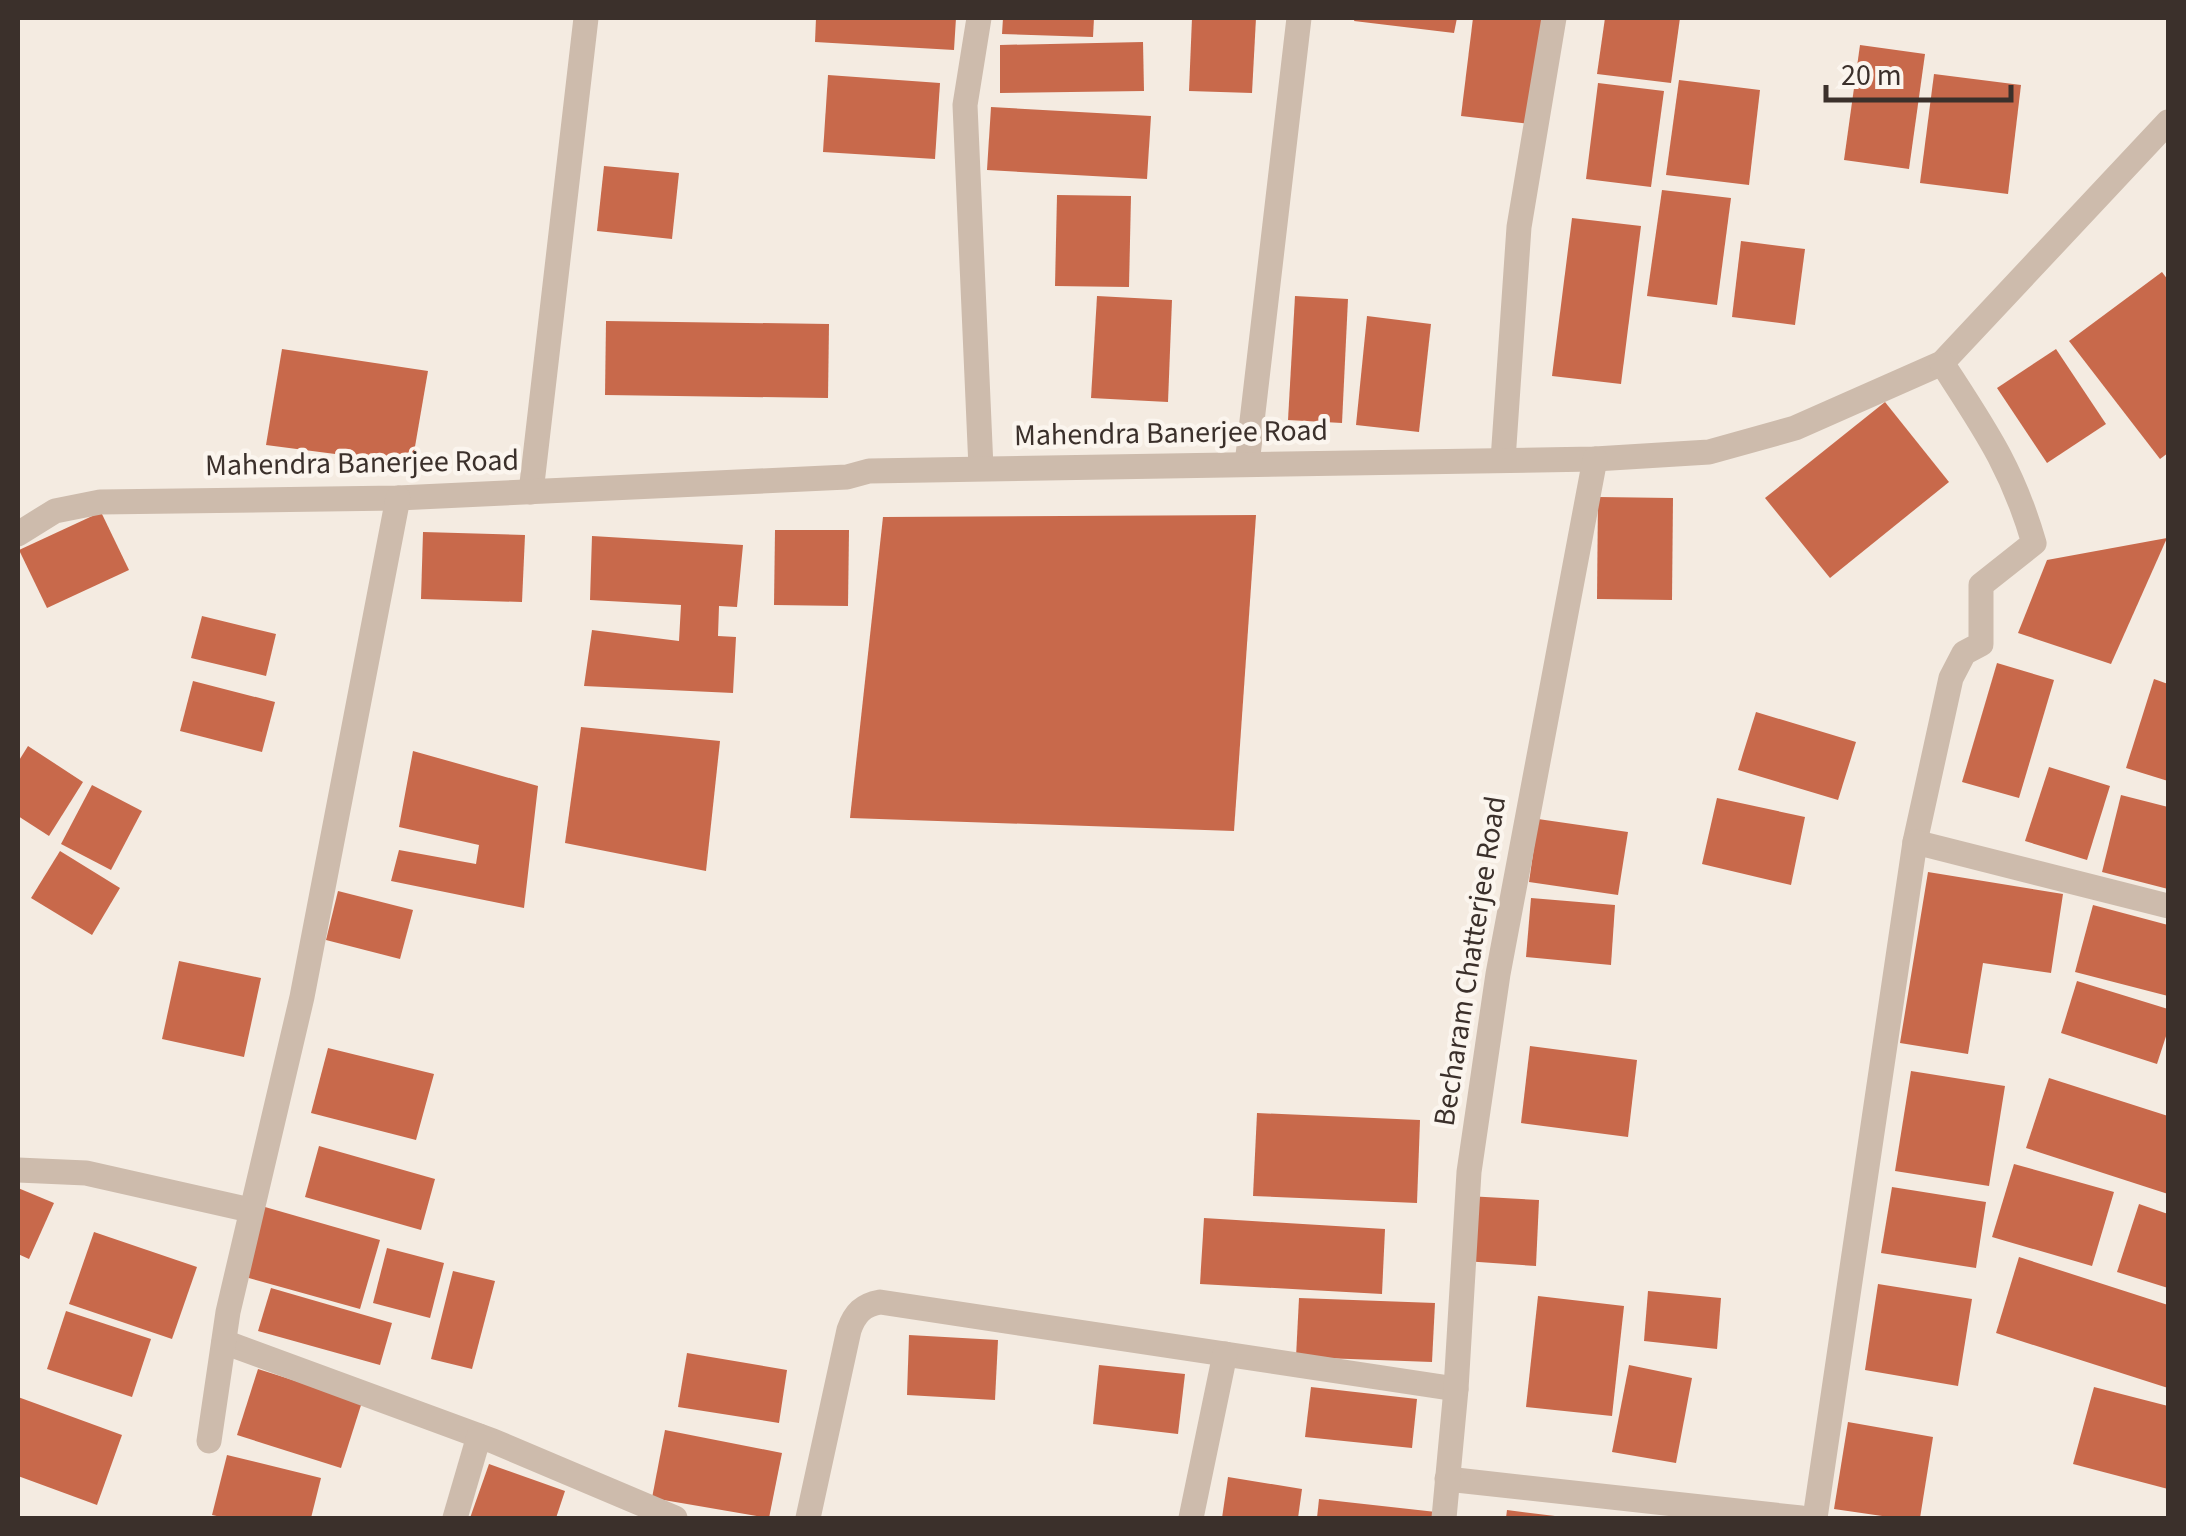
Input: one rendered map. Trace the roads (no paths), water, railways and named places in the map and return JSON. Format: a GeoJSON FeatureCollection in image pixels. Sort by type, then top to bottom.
{"type":"FeatureCollection","features":[{"type":"Feature","properties":{"kind":"street"},"geometry":{"type":"LineString","coordinates":[[531,492],[586,18]]}},
{"type":"Feature","properties":{"kind":"street"},"geometry":{"type":"LineString","coordinates":[[979,18],[965,105],[981,468]]}},
{"type":"Feature","properties":{"kind":"street"},"geometry":{"type":"LineString","coordinates":[[1247,464],[1299,18]]}},
{"type":"Feature","properties":{"kind":"street"},"geometry":{"type":"LineString","coordinates":[[1503,460],[1519,227],[1554,18]]}},
{"type":"Feature","properties":{"kind":"street","name":"Mahendra Banerjee Road"},"geometry":{"type":"LineString","coordinates":[[18,534],[55,511],[100,502],[398,498],[847,477],[869,471],[1596,459],[1709,452],[1795,428],[1942,363],[2168,122]]}},
{"type":"Feature","properties":{"kind":"street"},"geometry":{"type":"LineString","coordinates":[[1815,1518],[1915,842],[1951,678],[1964,652],[1982,644],[1980,585],[2034,542],[2008,468],[1942,363]]}},
{"type":"Feature","properties":{"kind":"street","name":"Becharam Chatterjee Road"},"geometry":{"type":"LineString","coordinates":[[1444,1512],[1456,1389],[1466,1203],[1492,1014],[1596,459]]}},
{"type":"Feature","properties":{"kind":"street"},"geometry":{"type":"LineString","coordinates":[[209,1441],[250,1210],[302,997],[398,498]]}},
{"type":"Feature","properties":{"kind":"street"},"geometry":{"type":"LineString","coordinates":[[1915,842],[2168,906]]}},
{"type":"Feature","properties":{"kind":"street"},"geometry":{"type":"LineString","coordinates":[[18,1170],[86,1173],[250,1210]]}},
{"type":"Feature","properties":{"kind":"street"},"geometry":{"type":"LineString","coordinates":[[808,1518],[849,1330],[867,1304],[880,1302],[1456,1389]]}},
{"type":"Feature","properties":{"kind":"street"},"geometry":{"type":"LineString","coordinates":[[224,1342],[479,1436],[674,1518]]}},
{"type":"Feature","properties":{"kind":"street"},"geometry":{"type":"LineString","coordinates":[[1191,1518],[1224,1354]]}},
{"type":"Feature","properties":{"kind":"street"},"geometry":{"type":"LineString","coordinates":[[455,1518],[479,1436]]}},
{"type":"Feature","properties":{"kind":"street"},"geometry":{"type":"LineString","coordinates":[[1447,1479],[1801,1518]]}}]}
